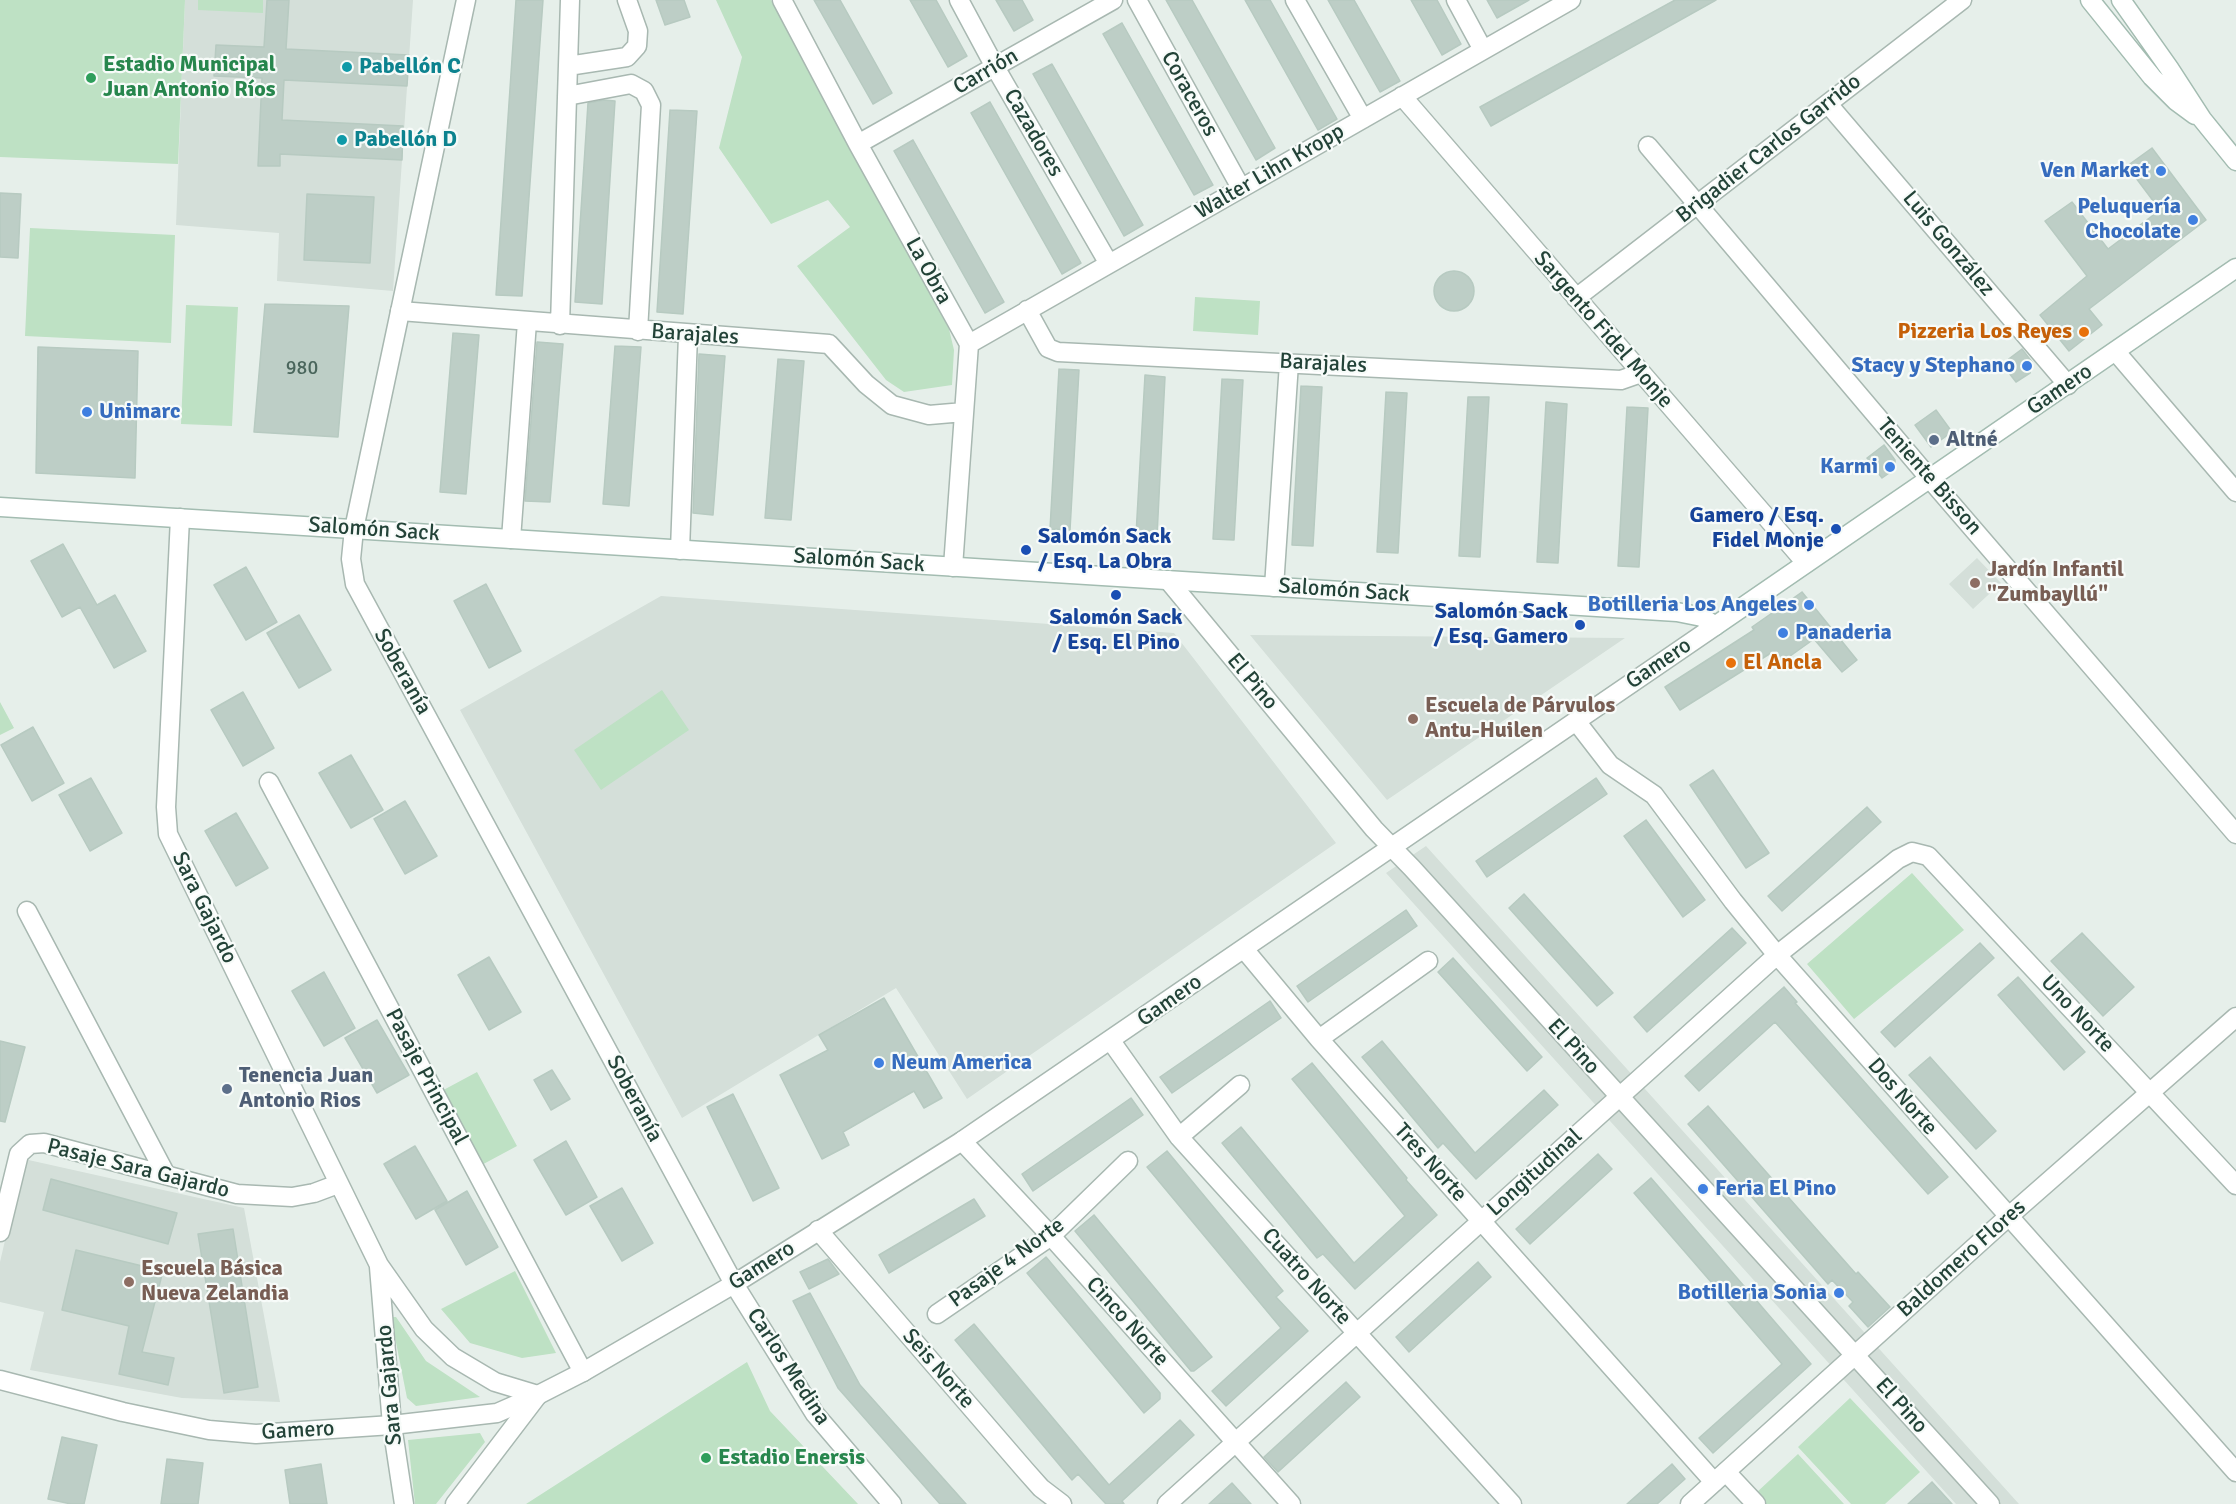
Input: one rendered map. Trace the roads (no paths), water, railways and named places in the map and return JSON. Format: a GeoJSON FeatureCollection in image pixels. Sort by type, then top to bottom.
{"type":"FeatureCollection","features":[{"type":"Feature","properties":{"kind":"street","name":"Soberanía"},"geometry":{"type":"LineString","coordinates":[[466,0],[354,529],[351,566],[360,595],[734,1284]]}},
{"type":"Feature","properties":{"kind":"street"},"geometry":{"type":"LineString","coordinates":[[560,325],[570,0]]}},
{"type":"Feature","properties":{"kind":"street"},"geometry":{"type":"LineString","coordinates":[[568,66],[627,57],[637,46],[638,31],[627,0]]}},
{"type":"Feature","properties":{"kind":"street","name":"La Obra"},"geometry":{"type":"LineString","coordinates":[[782,0],[858,144],[969,344]]}},
{"type":"Feature","properties":{"kind":"street","name":"Cazadores"},"geometry":{"type":"LineString","coordinates":[[959,0],[1109,264]]}},
{"type":"Feature","properties":{"kind":"street","name":"Carrión"},"geometry":{"type":"LineString","coordinates":[[858,144],[1113,0]]}},
{"type":"Feature","properties":{"kind":"street","name":"Coraceros"},"geometry":{"type":"LineString","coordinates":[[1137,0],[1241,188]]}},
{"type":"Feature","properties":{"kind":"street"},"geometry":{"type":"LineString","coordinates":[[1294,0],[1363,119]]}},
{"type":"Feature","properties":{"kind":"street"},"geometry":{"type":"LineString","coordinates":[[1456,0],[1484,50]]}},
{"type":"Feature","properties":{"kind":"street","name":"Walter Lihn Kropp"},"geometry":{"type":"LineString","coordinates":[[969,344],[1571,0]]}},
{"type":"Feature","properties":{"kind":"street","name":"Brigadier Carlos Garrido"},"geometry":{"type":"LineString","coordinates":[[1576,298],[1962,0]]}},
{"type":"Feature","properties":{"kind":"street"},"geometry":{"type":"LineString","coordinates":[[2091,0],[2112,29],[2165,91],[2188,111],[2202,119]]}},
{"type":"Feature","properties":{"kind":"street"},"geometry":{"type":"LineString","coordinates":[[2121,0],[2202,119],[2236,161]]}},
{"type":"Feature","properties":{"kind":"street"},"geometry":{"type":"LineString","coordinates":[[567,96],[631,84],[644,91],[651,105],[638,331]]}},
{"type":"Feature","properties":{"kind":"street","name":"Sargento Fidel Monje"},"geometry":{"type":"LineString","coordinates":[[1402,96],[1806,563]]}},
{"type":"Feature","properties":{"kind":"street","name":"Luis González"},"geometry":{"type":"LineString","coordinates":[[1828,104],[2068,385]]}},
{"type":"Feature","properties":{"kind":"street","name":"Teniente Bisson"},"geometry":{"type":"LineString","coordinates":[[1648,146],[1930,479],[2236,834]]}},
{"type":"Feature","properties":{"kind":"street","name":"Gamero"},"geometry":{"type":"LineString","coordinates":[[0,1380],[123,1412],[209,1430],[256,1434],[392,1425],[497,1413],[538,1395],[584,1372],[734,1284],[962,1142],[2236,268]]}},
{"type":"Feature","properties":{"kind":"street","name":"Barajales"},"geometry":{"type":"LineString","coordinates":[[1027,310],[1048,348],[1054,351],[1621,380],[1641,373]]}},
{"type":"Feature","properties":{"kind":"street","name":"Barajales"},"geometry":{"type":"LineString","coordinates":[[400,311],[688,335],[829,344],[866,384],[892,405],[929,415],[964,412]]}},
{"type":"Feature","properties":{"kind":"street"},"geometry":{"type":"LineString","coordinates":[[512,539],[526,322]]}},
{"type":"Feature","properties":{"kind":"street"},"geometry":{"type":"LineString","coordinates":[[680,550],[688,335]]}},
{"type":"Feature","properties":{"kind":"street"},"geometry":{"type":"LineString","coordinates":[[953,567],[969,344]]}},
{"type":"Feature","properties":{"kind":"street"},"geometry":{"type":"LineString","coordinates":[[2116,352],[2236,492]]}},
{"type":"Feature","properties":{"kind":"street"},"geometry":{"type":"LineString","coordinates":[[1274,587],[1289,363]]}},
{"type":"Feature","properties":{"kind":"street","name":"Salomón Sack"},"geometry":{"type":"LineString","coordinates":[[0,507],[1677,612],[1702,617],[1715,626]]}},
{"type":"Feature","properties":{"kind":"street","name":"Sara Gajardo"},"geometry":{"type":"LineString","coordinates":[[180,518],[166,807],[168,834],[379,1265],[424,1329],[453,1357],[495,1382],[538,1395]]}},
{"type":"Feature","properties":{"kind":"street","name":"El Pino"},"geometry":{"type":"LineString","coordinates":[[1168,580],[1391,847],[1990,1504]]}},
{"type":"Feature","properties":{"kind":"street","name":"Dos Norte"},"geometry":{"type":"LineString","coordinates":[[1576,721],[1610,765],[1654,795],[1777,955],[2236,1472]]}},
{"type":"Feature","properties":{"kind":"street","name":"Pasaje Principal"},"geometry":{"type":"LineString","coordinates":[[269,782],[584,1372]]}},
{"type":"Feature","properties":{"kind":"street","name":"Longitudinal"},"geometry":{"type":"LineString","coordinates":[[1167,1504],[1777,955],[1898,859],[1912,852]]}},
{"type":"Feature","properties":{"kind":"street","name":"Uno Norte"},"geometry":{"type":"LineString","coordinates":[[1912,852],[1928,856],[2236,1185]]}},
{"type":"Feature","properties":{"kind":"street"},"geometry":{"type":"LineString","coordinates":[[27,910],[166,1175]]}},
{"type":"Feature","properties":{"kind":"street","name":"Tres Norte"},"geometry":{"type":"LineString","coordinates":[[1244,949],[1319,1039],[1482,1220],[1720,1477],[1756,1504]]}},
{"type":"Feature","properties":{"kind":"street"},"geometry":{"type":"LineString","coordinates":[[1319,1039],[1428,961]]}},
{"type":"Feature","properties":{"kind":"street","name":"Baldomero Flores"},"geometry":{"type":"LineString","coordinates":[[1690,1504],[2008,1217],[2236,1017]]}},
{"type":"Feature","properties":{"kind":"street","name":"Cuatro Norte"},"geometry":{"type":"LineString","coordinates":[[1111,1041],[1179,1137],[1512,1504]]}},
{"type":"Feature","properties":{"kind":"street"},"geometry":{"type":"LineString","coordinates":[[1179,1137],[1240,1084]]}},
{"type":"Feature","properties":{"kind":"street","name":"Cinco Norte"},"geometry":{"type":"LineString","coordinates":[[962,1142],[1051,1236],[1291,1504]]}},
{"type":"Feature","properties":{"kind":"street","name":"Pasaje Sara Gajardo"},"geometry":{"type":"LineString","coordinates":[[0,1232],[19,1154],[30,1144],[44,1143],[237,1194],[292,1197],[314,1193],[338,1184]]}},
{"type":"Feature","properties":{"kind":"street","name":"Pasaje 4 Norte"},"geometry":{"type":"LineString","coordinates":[[937,1314],[1051,1236],[1128,1161]]}},
{"type":"Feature","properties":{"kind":"street","name":"Seis Norte"},"geometry":{"type":"LineString","coordinates":[[818,1230],[1041,1488],[1062,1504]]}},
{"type":"Feature","properties":{"kind":"street","name":"Sara Gajardo"},"geometry":{"type":"LineString","coordinates":[[379,1265],[392,1425],[404,1504]]}},
{"type":"Feature","properties":{"kind":"street","name":"Carlos Medina"},"geometry":{"type":"LineString","coordinates":[[734,1284],[815,1414],[892,1504]]}},
{"type":"Feature","properties":{"kind":"street"},"geometry":{"type":"LineString","coordinates":[[455,1504],[538,1395]]}},
{"type":"Feature","properties":{"kind":"place","name":"Pabellón C"},"geometry":{"type":"Point","coordinates":[347,67]}},
{"type":"Feature","properties":{"kind":"place","name":"Estadio Municipal Juan Antonio Ríos"},"geometry":{"type":"Point","coordinates":[91,78]}},
{"type":"Feature","properties":{"kind":"place","name":"Pabellón D"},"geometry":{"type":"Point","coordinates":[342,140]}},
{"type":"Feature","properties":{"kind":"place","name":"Ven Market"},"geometry":{"type":"Point","coordinates":[2161,171]}},
{"type":"Feature","properties":{"kind":"place","name":"Peluquería Chocolate"},"geometry":{"type":"Point","coordinates":[2193,220]}},
{"type":"Feature","properties":{"kind":"place","name":"Pizzeria Los Reyes"},"geometry":{"type":"Point","coordinates":[2084,332]}},
{"type":"Feature","properties":{"kind":"place","name":"Stacy y Stephano"},"geometry":{"type":"Point","coordinates":[2027,366]}},
{"type":"Feature","properties":{"kind":"place","name":"Unimarc"},"geometry":{"type":"Point","coordinates":[87,412]}},
{"type":"Feature","properties":{"kind":"place","name":"Altné"},"geometry":{"type":"Point","coordinates":[1934,440]}},
{"type":"Feature","properties":{"kind":"place","name":"Karmi"},"geometry":{"type":"Point","coordinates":[1890,467]}},
{"type":"Feature","properties":{"kind":"place","name":"Gamero / Esq. Fidel Monje"},"geometry":{"type":"Point","coordinates":[1836,529]}},
{"type":"Feature","properties":{"kind":"place","name":"Salomón Sack / Esq. La Obra"},"geometry":{"type":"Point","coordinates":[1026,550]}},
{"type":"Feature","properties":{"kind":"place","name":"Jardín Infantil \"Zumbayllú\""},"geometry":{"type":"Point","coordinates":[1975,583]}},
{"type":"Feature","properties":{"kind":"place","name":"Salomón Sack / Esq. El Pino"},"geometry":{"type":"Point","coordinates":[1116,595]}},
{"type":"Feature","properties":{"kind":"place","name":"Botilleria Los Angeles"},"geometry":{"type":"Point","coordinates":[1809,605]}},
{"type":"Feature","properties":{"kind":"place","name":"Salomón Sack / Esq. Gamero"},"geometry":{"type":"Point","coordinates":[1580,625]}},
{"type":"Feature","properties":{"kind":"place","name":"Panaderia"},"geometry":{"type":"Point","coordinates":[1783,633]}},
{"type":"Feature","properties":{"kind":"place","name":"El Ancla"},"geometry":{"type":"Point","coordinates":[1731,663]}},
{"type":"Feature","properties":{"kind":"place","name":"Escuela de Párvulos Antu-Huilen"},"geometry":{"type":"Point","coordinates":[1413,719]}},
{"type":"Feature","properties":{"kind":"place","name":"Neum America"},"geometry":{"type":"Point","coordinates":[879,1063]}},
{"type":"Feature","properties":{"kind":"place","name":"Tenencia Juan Antonio Rios"},"geometry":{"type":"Point","coordinates":[227,1089]}},
{"type":"Feature","properties":{"kind":"place","name":"Feria El Pino"},"geometry":{"type":"Point","coordinates":[1703,1189]}},
{"type":"Feature","properties":{"kind":"place","name":"Escuela Básica Nueva Zelandia"},"geometry":{"type":"Point","coordinates":[129,1282]}},
{"type":"Feature","properties":{"kind":"place","name":"Botilleria Sonia"},"geometry":{"type":"Point","coordinates":[1839,1293]}},
{"type":"Feature","properties":{"kind":"place","name":"Estadio Enersis"},"geometry":{"type":"Point","coordinates":[706,1458]}}]}
